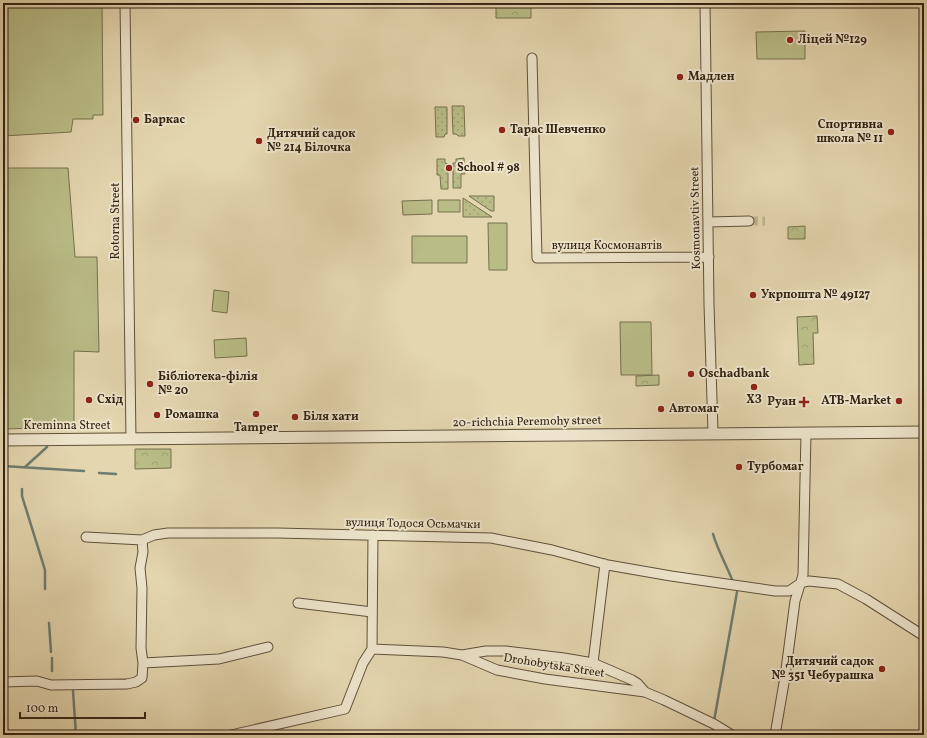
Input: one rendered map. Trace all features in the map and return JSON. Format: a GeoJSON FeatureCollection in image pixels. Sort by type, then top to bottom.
{"type":"FeatureCollection","features":[{"type":"Feature","properties":{"kind":"street","name":"Rotorna Street"},"geometry":{"type":"LineString","coordinates":[[125,3],[131,439]]}},
{"type":"Feature","properties":{"kind":"street","name":"Kosmonavtiv Street"},"geometry":{"type":"LineString","coordinates":[[705,3],[713,434]]}},
{"type":"Feature","properties":{"kind":"street","name":"вулиця Космонавтів"},"geometry":{"type":"LineString","coordinates":[[532,58],[537,258],[709,257]]}},
{"type":"Feature","properties":{"kind":"street"},"geometry":{"type":"LineString","coordinates":[[708,222],[749,221]]}},
{"type":"Feature","properties":{"kind":"street","name":"20-richchia Peremohy street"},"geometry":{"type":"LineString","coordinates":[[131,439],[924,432]]}},
{"type":"Feature","properties":{"kind":"street"},"geometry":{"type":"LineString","coordinates":[[775,735],[785,677],[795,602],[803,575],[806,433]]}},
{"type":"Feature","properties":{"kind":"street","name":"Kreminna Street"},"geometry":{"type":"LineString","coordinates":[[3,440],[131,439]]}},
{"type":"Feature","properties":{"kind":"street","name":"вулиця Тодося Осьмачки"},"geometry":{"type":"LineString","coordinates":[[142,540],[154,535],[168,533],[277,533],[491,538],[545,548],[606,564],[671,576],[775,591],[789,591],[801,583],[809,581],[838,584],[866,599],[924,636]]}},
{"type":"Feature","properties":{"kind":"street"},"geometry":{"type":"LineString","coordinates":[[231,735],[345,709],[363,663],[372,649],[374,562],[373,535]]}},
{"type":"Feature","properties":{"kind":"street"},"geometry":{"type":"LineString","coordinates":[[3,682],[37,681],[51,685],[127,684],[136,682],[142,678],[142,588],[140,568],[142,540],[86,537]]}},
{"type":"Feature","properties":{"kind":"street"},"geometry":{"type":"LineString","coordinates":[[593,663],[606,564]]}},
{"type":"Feature","properties":{"kind":"street"},"geometry":{"type":"LineString","coordinates":[[298,603],[372,612]]}},
{"type":"Feature","properties":{"kind":"street"},"geometry":{"type":"LineString","coordinates":[[143,663],[219,659],[268,647]]}},
{"type":"Feature","properties":{"kind":"street","name":"Drohobytska Street"},"geometry":{"type":"LineString","coordinates":[[372,649],[442,652],[462,655],[497,670],[545,679],[645,692],[714,724],[732,735]]}},
{"type":"Feature","properties":{"kind":"street","name":"Drohobytska Street"},"geometry":{"type":"LineString","coordinates":[[462,655],[486,651],[506,651],[593,663],[632,680],[645,692]]}},
{"type":"Feature","properties":{"kind":"green space"},"geometry":{"type":"Polygon","coordinates":[[[3,3],[102,3],[103,115],[93,115],[93,119],[73,119],[71,132],[3,136],[3,3]]]}},
{"type":"Feature","properties":{"kind":"green space"},"geometry":{"type":"Polygon","coordinates":[[[496,4],[531,4],[531,18],[496,18],[496,4]]]}},
{"type":"Feature","properties":{"kind":"green space"},"geometry":{"type":"Polygon","coordinates":[[[805,31],[805,59],[757,59],[756,32],[805,31]]]}},
{"type":"Feature","properties":{"kind":"green space"},"geometry":{"type":"Polygon","coordinates":[[[452,106],[464,106],[465,136],[453,134],[452,106]]]}},
{"type":"Feature","properties":{"kind":"green space"},"geometry":{"type":"Polygon","coordinates":[[[435,107],[447,107],[447,134],[445,134],[444,137],[436,137],[435,107]]]}},
{"type":"Feature","properties":{"kind":"green space"},"geometry":{"type":"Polygon","coordinates":[[[464,158],[465,174],[461,174],[461,188],[453,188],[453,163],[456,163],[456,159],[464,158]]]}},
{"type":"Feature","properties":{"kind":"green space"},"geometry":{"type":"Polygon","coordinates":[[[437,159],[445,159],[445,163],[448,164],[448,189],[441,189],[440,175],[437,175],[437,159]]]}},
{"type":"Feature","properties":{"kind":"green space"},"geometry":{"type":"Polygon","coordinates":[[[3,168],[68,168],[75,257],[97,257],[99,352],[74,351],[74,427],[3,429],[3,168]]]}},
{"type":"Feature","properties":{"kind":"green space"},"geometry":{"type":"Polygon","coordinates":[[[469,196],[494,196],[494,211],[491,211],[469,196]]]}},
{"type":"Feature","properties":{"kind":"green space"},"geometry":{"type":"Polygon","coordinates":[[[463,198],[492,217],[463,217],[463,198]]]}},
{"type":"Feature","properties":{"kind":"green space"},"geometry":{"type":"Polygon","coordinates":[[[432,200],[432,214],[403,215],[402,201],[432,200]]]}},
{"type":"Feature","properties":{"kind":"green space"},"geometry":{"type":"Polygon","coordinates":[[[438,200],[460,200],[460,212],[438,212],[438,200]]]}},
{"type":"Feature","properties":{"kind":"green space"},"geometry":{"type":"Polygon","coordinates":[[[488,223],[507,223],[507,270],[489,270],[488,223]]]}},
{"type":"Feature","properties":{"kind":"green space"},"geometry":{"type":"Polygon","coordinates":[[[805,226],[805,239],[788,239],[788,227],[805,226]]]}},
{"type":"Feature","properties":{"kind":"green space"},"geometry":{"type":"Polygon","coordinates":[[[412,236],[467,236],[467,263],[412,263],[412,236]]]}},
{"type":"Feature","properties":{"kind":"green space"},"geometry":{"type":"Polygon","coordinates":[[[214,290],[229,292],[227,313],[212,311],[214,290]]]}},
{"type":"Feature","properties":{"kind":"green space"},"geometry":{"type":"Polygon","coordinates":[[[817,316],[818,333],[813,333],[814,364],[799,365],[797,317],[817,316]]]}},
{"type":"Feature","properties":{"kind":"green space"},"geometry":{"type":"Polygon","coordinates":[[[620,322],[651,322],[652,375],[621,375],[620,322]]]}},
{"type":"Feature","properties":{"kind":"green space"},"geometry":{"type":"Polygon","coordinates":[[[246,338],[247,356],[215,358],[214,340],[246,338]]]}},
{"type":"Feature","properties":{"kind":"green space"},"geometry":{"type":"Polygon","coordinates":[[[659,375],[659,385],[636,386],[636,376],[659,375]]]}},
{"type":"Feature","properties":{"kind":"green space"},"geometry":{"type":"Polygon","coordinates":[[[135,449],[171,449],[171,468],[135,469],[135,449]]]}},
{"type":"Feature","properties":{"kind":"waterway"},"geometry":{"type":"LineString","coordinates":[[25,467],[47,447]]}},
{"type":"Feature","properties":{"kind":"waterway"},"geometry":{"type":"LineString","coordinates":[[3,466],[84,471]]}},
{"type":"Feature","properties":{"kind":"waterway"},"geometry":{"type":"LineString","coordinates":[[99,473],[116,474]]}},
{"type":"Feature","properties":{"kind":"waterway"},"geometry":{"type":"LineString","coordinates":[[22,489],[22,496],[45,570],[45,589]]}},
{"type":"Feature","properties":{"kind":"waterway"},"geometry":{"type":"LineString","coordinates":[[713,534],[733,582]]}},
{"type":"Feature","properties":{"kind":"waterway"},"geometry":{"type":"LineString","coordinates":[[714,721],[737,592]]}},
{"type":"Feature","properties":{"kind":"waterway"},"geometry":{"type":"LineString","coordinates":[[49,623],[51,652]]}},
{"type":"Feature","properties":{"kind":"waterway"},"geometry":{"type":"LineString","coordinates":[[52,658],[52,671]]}},
{"type":"Feature","properties":{"kind":"waterway"},"geometry":{"type":"LineString","coordinates":[[73,691],[76,735]]}},
{"type":"Feature","properties":{"kind":"tunnel"},"geometry":{"type":"LineString","coordinates":[[749,221],[765,221]]}},
{"type":"Feature","properties":{"kind":"place","name":"Ліцей №129"},"geometry":{"type":"Point","coordinates":[790,40]}},
{"type":"Feature","properties":{"kind":"place","name":"Мадлен"},"geometry":{"type":"Point","coordinates":[680,77]}},
{"type":"Feature","properties":{"kind":"place","name":"Баркас"},"geometry":{"type":"Point","coordinates":[136,120]}},
{"type":"Feature","properties":{"kind":"place","name":"Тарас Шевченко"},"geometry":{"type":"Point","coordinates":[502,130]}},
{"type":"Feature","properties":{"kind":"place","name":"Спортивна школа № 11"},"geometry":{"type":"Point","coordinates":[891,132]}},
{"type":"Feature","properties":{"kind":"place","name":"Дитячий садок № 214 Білочка"},"geometry":{"type":"Point","coordinates":[259,141]}},
{"type":"Feature","properties":{"kind":"place","name":"School # 98"},"geometry":{"type":"Point","coordinates":[449,168]}},
{"type":"Feature","properties":{"kind":"place","name":"Укрпошта № 49127"},"geometry":{"type":"Point","coordinates":[753,295]}},
{"type":"Feature","properties":{"kind":"place","name":"Oschadbank"},"geometry":{"type":"Point","coordinates":[691,374]}},
{"type":"Feature","properties":{"kind":"place","name":"Бібліотека-філія № 20"},"geometry":{"type":"Point","coordinates":[150,384]}},
{"type":"Feature","properties":{"kind":"place","name":"ХЗ"},"geometry":{"type":"Point","coordinates":[754,387]}},
{"type":"Feature","properties":{"kind":"place","name":"Схід"},"geometry":{"type":"Point","coordinates":[89,400]}},
{"type":"Feature","properties":{"kind":"place","name":"ATB-Market"},"geometry":{"type":"Point","coordinates":[899,401]}},
{"type":"Feature","properties":{"kind":"place","name":"Руан"},"geometry":{"type":"Point","coordinates":[804,402]}},
{"type":"Feature","properties":{"kind":"place","name":"Автомаг"},"geometry":{"type":"Point","coordinates":[661,409]}},
{"type":"Feature","properties":{"kind":"place","name":"Tamper"},"geometry":{"type":"Point","coordinates":[256,414]}},
{"type":"Feature","properties":{"kind":"place","name":"Ромашка"},"geometry":{"type":"Point","coordinates":[157,415]}},
{"type":"Feature","properties":{"kind":"place","name":"Біля хати"},"geometry":{"type":"Point","coordinates":[295,417]}},
{"type":"Feature","properties":{"kind":"place","name":"Турбомаг"},"geometry":{"type":"Point","coordinates":[739,467]}},
{"type":"Feature","properties":{"kind":"place","name":"Дитячий садок № 351 Чебурашка"},"geometry":{"type":"Point","coordinates":[882,669]}}]}
